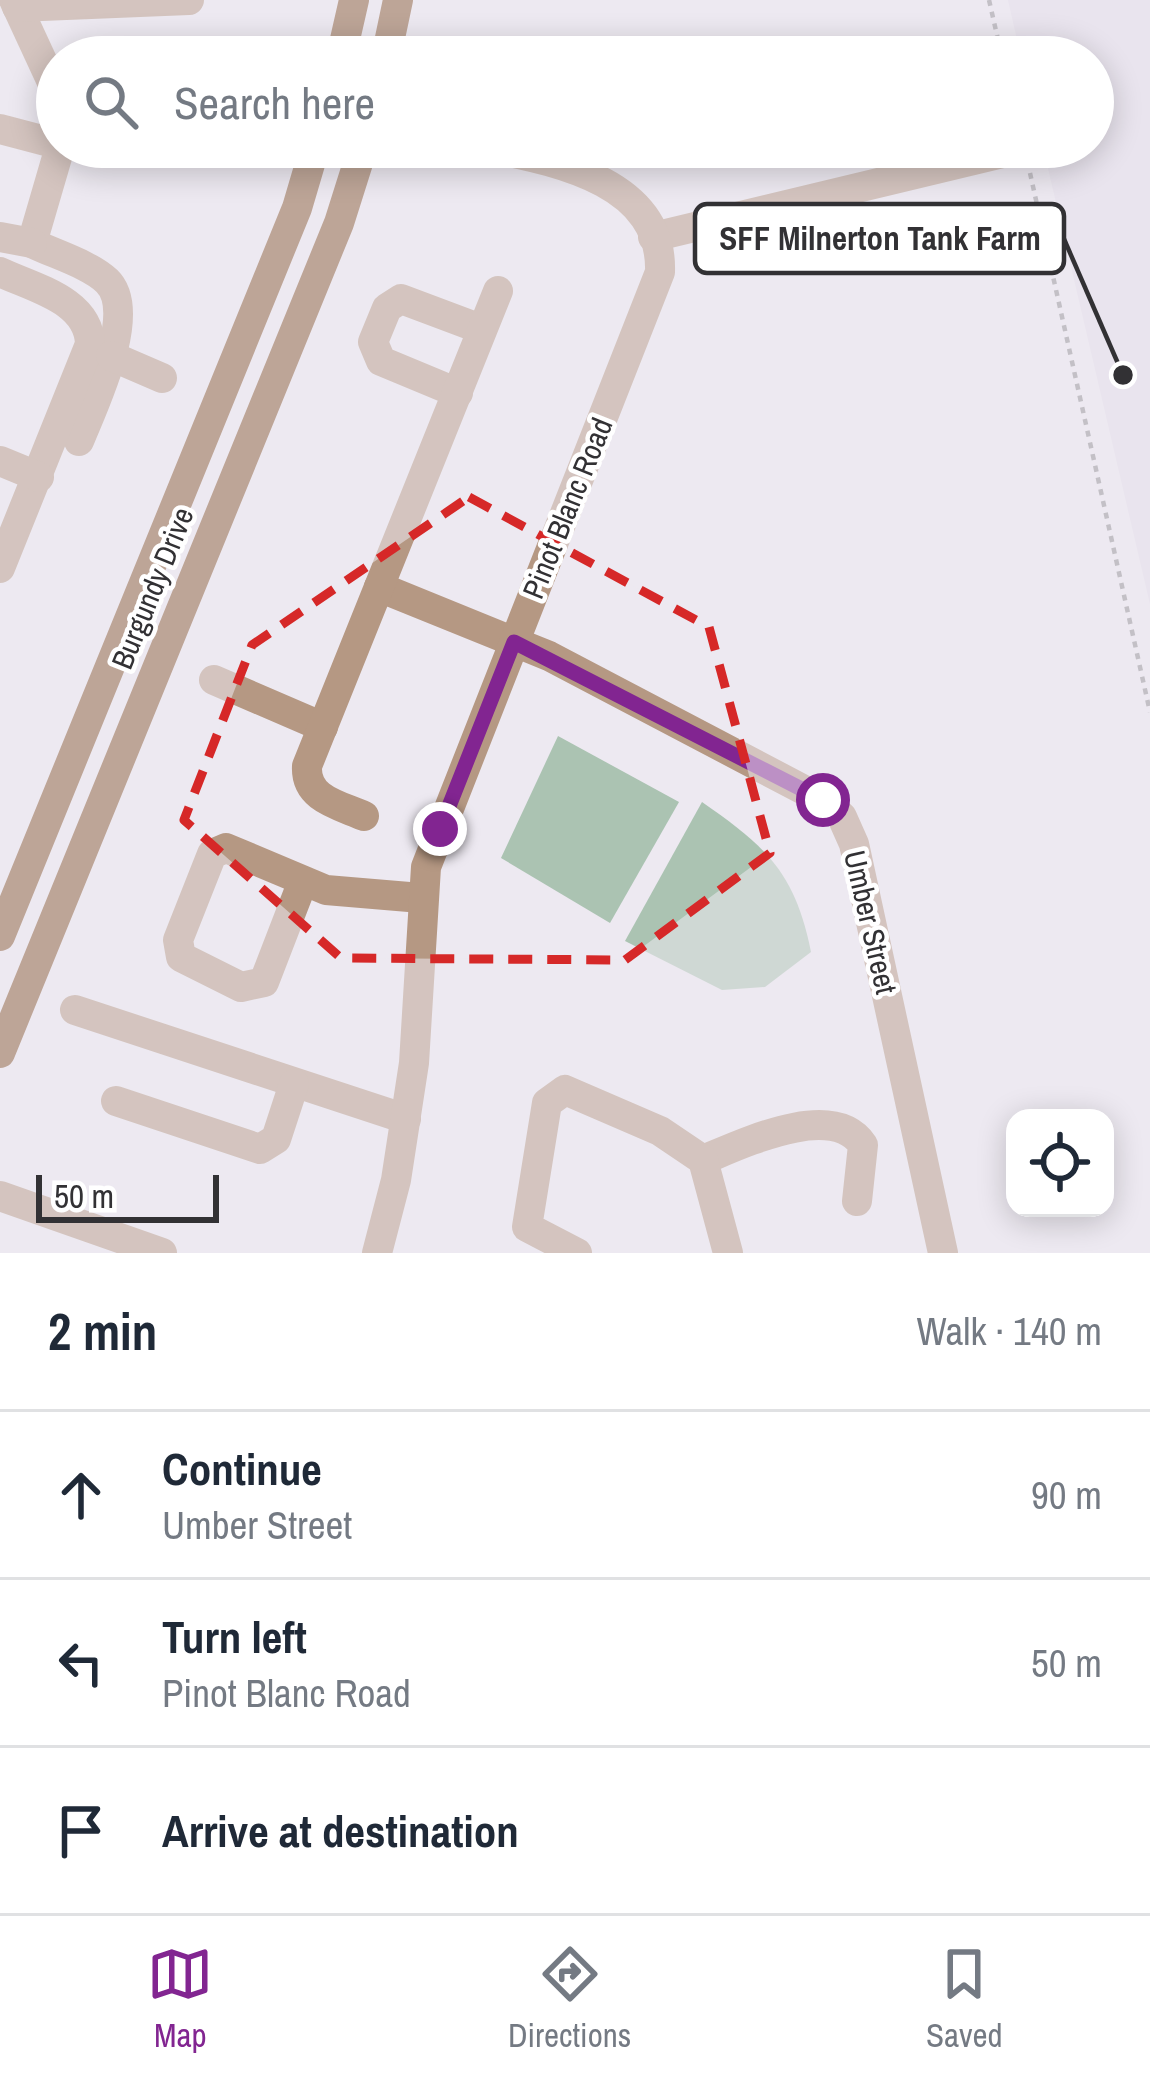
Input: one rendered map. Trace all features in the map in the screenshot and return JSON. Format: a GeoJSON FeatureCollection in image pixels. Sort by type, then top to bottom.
{"type":"FeatureCollection","features":[{"type":"Feature","properties":{"kind":"main road"},"geometry":{"type":"LineString","coordinates":[[346,36],[354,0]]}},
{"type":"Feature","properties":{"kind":"main road"},"geometry":{"type":"LineString","coordinates":[[390,36],[398,0]]}},
{"type":"Feature","properties":{"kind":"main road","name":"Burgundy Drive"},"geometry":{"type":"LineString","coordinates":[[0,936],[297,208],[309,168]]}},
{"type":"Feature","properties":{"kind":"main road","name":"Burgundy Drive"},"geometry":{"type":"LineString","coordinates":[[0,1053],[338,224],[356,168]]}},
{"type":"Feature","properties":{"kind":"street"},"geometry":{"type":"LineString","coordinates":[[36,48],[15,3],[189,0]]}},
{"type":"Feature","properties":{"kind":"street"},"geometry":{"type":"LineString","coordinates":[[0,129],[36,140]]}},
{"type":"Feature","properties":{"kind":"street"},"geometry":{"type":"LineString","coordinates":[[32,243],[52,168]]}},
{"type":"Feature","properties":{"kind":"street"},"geometry":{"type":"LineString","coordinates":[[576,168],[603,179],[653,236],[940,168]]}},
{"type":"Feature","properties":{"kind":"street","name":"Pinot Blanc Road"},"geometry":{"type":"LineString","coordinates":[[376,1253],[406,1119],[421,898],[440,829],[656,284],[660,262],[653,236]]}},
{"type":"Feature","properties":{"kind":"street"},"geometry":{"type":"LineString","coordinates":[[0,237],[32,243],[110,285],[118,304],[111,356],[80,441]]}},
{"type":"Feature","properties":{"kind":"street"},"geometry":{"type":"LineString","coordinates":[[0,272],[74,308],[88,322],[85,364],[0,568]]}},
{"type":"Feature","properties":{"kind":"street"},"geometry":{"type":"LineString","coordinates":[[364,816],[316,794],[307,782],[307,766],[498,291]]}},
{"type":"Feature","properties":{"kind":"street"},"geometry":{"type":"LineString","coordinates":[[458,393],[381,361],[374,342],[387,308],[400,299],[481,329]]}},
{"type":"Feature","properties":{"kind":"street"},"geometry":{"type":"LineString","coordinates":[[111,356],[162,378]]}},
{"type":"Feature","properties":{"kind":"street"},"geometry":{"type":"LineString","coordinates":[[0,461],[39,477]]}},
{"type":"Feature","properties":{"kind":"street","name":"Umber Street"},"geometry":{"type":"LineString","coordinates":[[379,587],[514,642],[823,800],[842,818],[854,844],[943,1253]]}},
{"type":"Feature","properties":{"kind":"street"},"geometry":{"type":"LineString","coordinates":[[214,680],[323,727]]}},
{"type":"Feature","properties":{"kind":"street"},"geometry":{"type":"LineString","coordinates":[[303,881],[264,982],[241,987],[181,957],[178,940],[218,850],[233,848],[343,894],[421,898]]}},
{"type":"Feature","properties":{"kind":"street"},"geometry":{"type":"LineString","coordinates":[[75,1010],[406,1119]]}},
{"type":"Feature","properties":{"kind":"street"},"geometry":{"type":"LineString","coordinates":[[116,1101],[260,1148],[276,1139],[294,1084]]}},
{"type":"Feature","properties":{"kind":"street"},"geometry":{"type":"LineString","coordinates":[[578,1253],[527,1227],[547,1103],[565,1090],[660,1132],[703,1160],[728,1253]]}},
{"type":"Feature","properties":{"kind":"street"},"geometry":{"type":"LineString","coordinates":[[703,1160],[763,1135],[840,1123],[863,1145],[857,1201]]}},
{"type":"Feature","properties":{"kind":"street"},"geometry":{"type":"LineString","coordinates":[[0,1196],[162,1253]]}},
{"type":"Feature","properties":{"kind":"path"},"geometry":{"type":"LineString","coordinates":[[989,0],[997,36]]}},
{"type":"Feature","properties":{"kind":"path"},"geometry":{"type":"LineString","coordinates":[[1028,168],[1150,712]]}},
{"type":"Feature","properties":{"kind":"highlighted area"},"geometry":{"type":"Polygon","coordinates":[[[469,497],[709,627],[770,853],[625,960],[341,958],[184,820],[252,645],[469,497]]]}},
{"type":"Feature","properties":{"kind":"shaded area"},"geometry":{"type":"Polygon","coordinates":[[[1008,0],[1150,0],[1150,604],[1048,168],[1114,168],[1114,36],[1016,36],[1008,0]]]}},
{"type":"Feature","properties":{"kind":"green space"},"geometry":{"type":"Polygon","coordinates":[[[558,736],[679,802],[610,923],[501,858],[558,736]]]}},
{"type":"Feature","properties":{"kind":"green space"},"geometry":{"type":"Polygon","coordinates":[[[702,802],[775,864],[804,925],[811,952],[765,987],[722,990],[625,941],[702,802]]]}},
{"type":"Feature","properties":{"kind":"place","name":"SFF Milnerton Tank Farm"},"geometry":{"type":"Point","coordinates":[1123,375]}},
{"type":"Feature","properties":{"kind":"route"},"geometry":{"type":"LineString","coordinates":[[440,829],[514,642],[823,800]]}}]}
